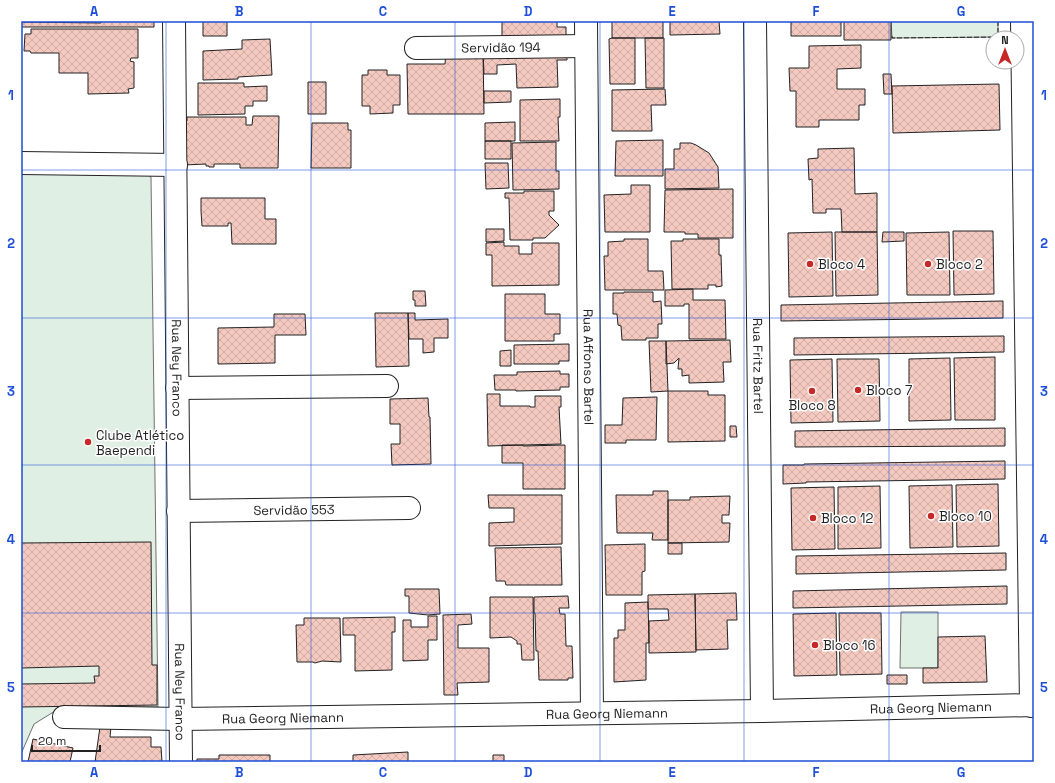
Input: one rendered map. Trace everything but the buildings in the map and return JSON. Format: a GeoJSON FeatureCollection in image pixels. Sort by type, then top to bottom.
{"type":"FeatureCollection","features":[{"type":"Feature","properties":{"kind":"street","name":"Rua Ney Franco"},"geometry":{"type":"LineString","coordinates":[[174,21],[181,762]]}},
{"type":"Feature","properties":{"kind":"street","name":"Rua Affonso Bartel"},"geometry":{"type":"LineString","coordinates":[[586,21],[592,713]]}},
{"type":"Feature","properties":{"kind":"street","name":"Rua Fritz Bartel"},"geometry":{"type":"LineString","coordinates":[[754,21],[762,711]]}},
{"type":"Feature","properties":{"kind":"street"},"geometry":{"type":"LineString","coordinates":[[1022,21],[1033,706]]}},
{"type":"Feature","properties":{"kind":"street","name":"Servidão 194"},"geometry":{"type":"LineString","coordinates":[[416,48],[586,46]]}},
{"type":"Feature","properties":{"kind":"street"},"geometry":{"type":"LineString","coordinates":[[21,163],[176,165]]}},
{"type":"Feature","properties":{"kind":"street"},"geometry":{"type":"LineString","coordinates":[[177,388],[387,386]]}},
{"type":"Feature","properties":{"kind":"street","name":"Servidão 553"},"geometry":{"type":"LineString","coordinates":[[178,511],[409,508]]}},
{"type":"Feature","properties":{"kind":"street","name":"Rua Georg Niemann"},"geometry":{"type":"LineString","coordinates":[[64,717],[180,719],[1033,706]]}},
{"type":"Feature","properties":{"kind":"green space"},"geometry":{"type":"Polygon","coordinates":[[[891,21],[998,21],[998,30],[985,30],[985,37],[892,38],[891,21]]]}},
{"type":"Feature","properties":{"kind":"green space","name":"Clube Atlético Baependi"},"geometry":{"type":"Polygon","coordinates":[[[143,171],[151,177],[158,707],[60,708],[34,724],[21,754],[21,172],[143,171]]]}},
{"type":"Feature","properties":{"kind":"green space"},"geometry":{"type":"Polygon","coordinates":[[[901,612],[938,612],[938,668],[900,668],[901,612]]]}},
{"type":"Feature","properties":{"kind":"fence"},"geometry":{"type":"LineString","coordinates":[[892,36],[892,38],[998,37],[998,21]]}},
{"type":"Feature","properties":{"kind":"place","name":"Bloco 4"},"geometry":{"type":"Point","coordinates":[810,264]}},
{"type":"Feature","properties":{"kind":"place","name":"Bloco 2"},"geometry":{"type":"Point","coordinates":[928,264]}},
{"type":"Feature","properties":{"kind":"place","name":"Bloco 7"},"geometry":{"type":"Point","coordinates":[858,390]}},
{"type":"Feature","properties":{"kind":"place","name":"Bloco 8"},"geometry":{"type":"Point","coordinates":[812,391]}},
{"type":"Feature","properties":{"kind":"place","name":"Clube Atlético Baependi"},"geometry":{"type":"Point","coordinates":[88,442]}},
{"type":"Feature","properties":{"kind":"place","name":"Bloco 10"},"geometry":{"type":"Point","coordinates":[931,516]}},
{"type":"Feature","properties":{"kind":"place","name":"Bloco 12"},"geometry":{"type":"Point","coordinates":[813,518]}},
{"type":"Feature","properties":{"kind":"place","name":"Bloco 16"},"geometry":{"type":"Point","coordinates":[815,645]}}]}
